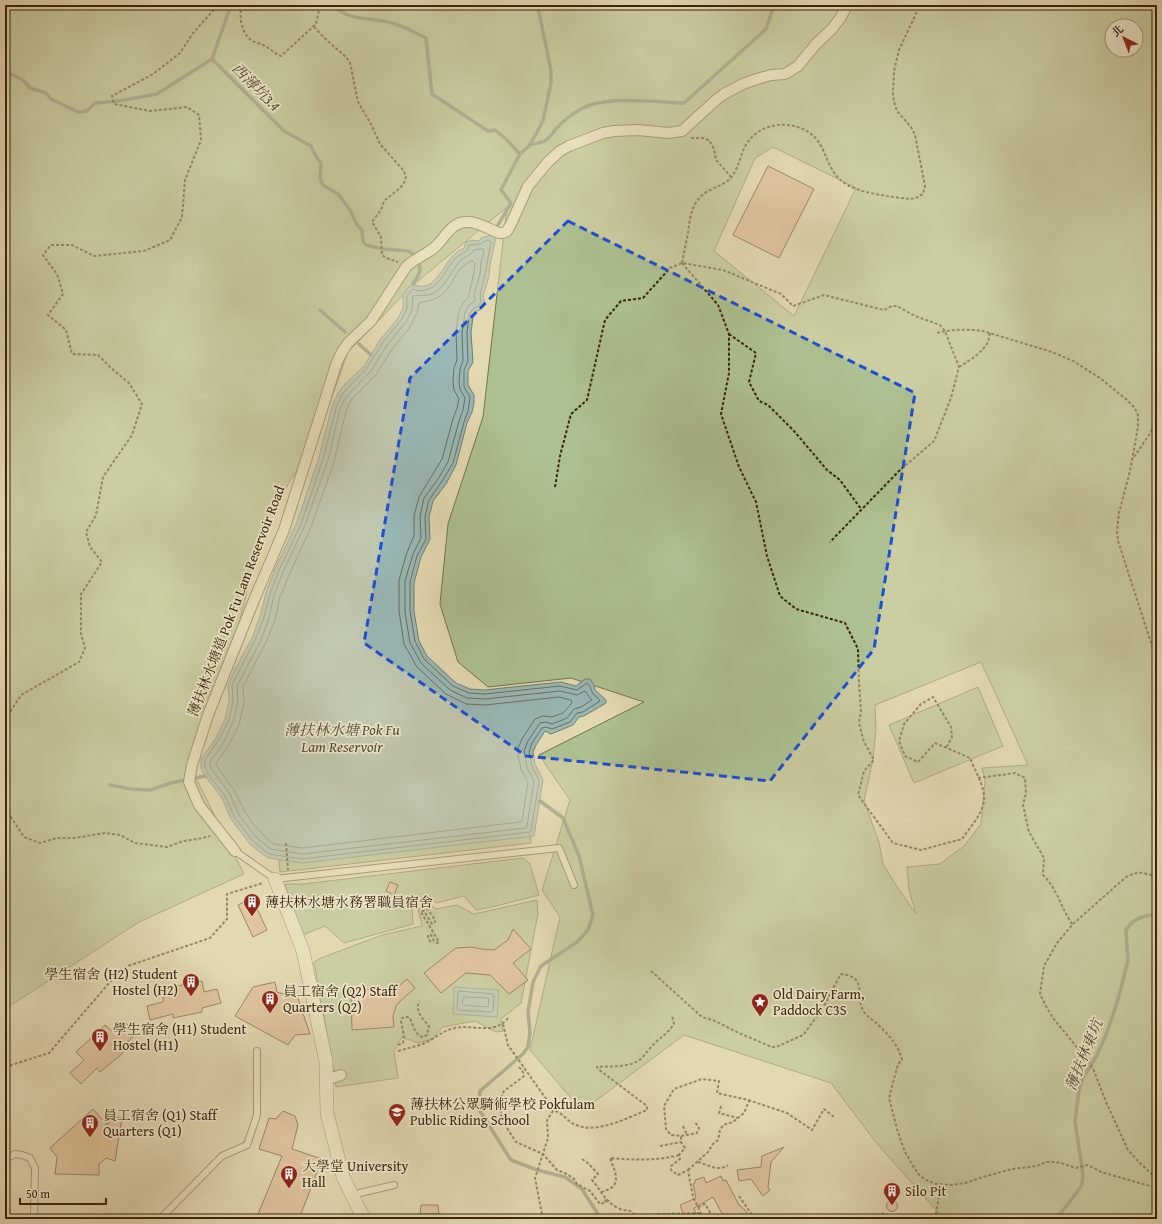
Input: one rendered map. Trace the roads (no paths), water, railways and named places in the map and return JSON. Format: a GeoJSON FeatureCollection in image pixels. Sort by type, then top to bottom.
{"type":"FeatureCollection","features":[{"type":"Feature","properties":{"kind":"street","name":"薄扶林水塘道 Pok Fu Lam Reservoir Road"},"geometry":{"type":"LineString","coordinates":[[235,851],[199,805],[189,782],[191,771],[208,715],[284,530],[337,362],[348,343],[372,321],[408,264],[434,248],[454,227],[467,221],[499,233],[507,231],[528,186],[537,174],[560,151],[603,133],[614,131],[638,130],[668,133],[682,131],[724,94],[754,80],[767,76],[785,74],[798,66],[841,17],[847,5]]}},
{"type":"Feature","properties":{"kind":"street"},"geometry":{"type":"LineString","coordinates":[[275,879],[303,951],[326,1062],[327,1113],[343,1177],[364,1219]]}},
{"type":"Feature","properties":{"kind":"street"},"geometry":{"type":"LineString","coordinates":[[326,1080],[341,1075]]}},
{"type":"Feature","properties":{"kind":"lane"},"geometry":{"type":"LineString","coordinates":[[275,879],[559,848],[574,885]]}},
{"type":"Feature","properties":{"kind":"lane","name":"薄扶林水塘道 Pok Fu Lam Reservoir Road"},"geometry":{"type":"LineString","coordinates":[[235,851],[275,879]]}},
{"type":"Feature","properties":{"kind":"lane"},"geometry":{"type":"LineString","coordinates":[[160,1219],[222,1156],[247,1145],[257,1114],[256,1051]]}},
{"type":"Feature","properties":{"kind":"lane"},"geometry":{"type":"LineString","coordinates":[[5,1159],[15,1154],[22,1154],[30,1158],[36,1168],[34,1219]]}},
{"type":"Feature","properties":{"kind":"lane"},"geometry":{"type":"LineString","coordinates":[[351,1195],[394,1185]]}},
{"type":"Feature","properties":{"kind":"water","name":"薄扶林水塘 Pok Fu Lam Reservoir"},"geometry":{"type":"Polygon","coordinates":[[[491,235],[496,237],[489,276],[483,296],[485,301],[482,308],[476,311],[473,316],[471,333],[473,362],[468,371],[468,385],[474,395],[474,403],[456,465],[446,484],[433,501],[429,517],[430,539],[421,557],[414,583],[414,611],[419,641],[427,656],[456,683],[470,689],[484,690],[561,682],[576,686],[585,679],[590,679],[595,690],[606,700],[606,703],[584,716],[579,717],[573,725],[551,734],[545,731],[536,745],[533,752],[535,764],[543,780],[534,836],[302,863],[268,858],[250,844],[231,819],[222,798],[205,776],[201,768],[201,759],[216,738],[225,719],[229,701],[228,685],[253,636],[275,569],[297,522],[319,457],[332,406],[338,393],[345,384],[364,366],[380,340],[398,318],[403,308],[403,295],[408,288],[413,284],[421,286],[433,282],[451,258],[458,251],[464,248],[466,242],[472,240],[479,241],[481,238],[491,235]]]}},
{"type":"Feature","properties":{"kind":"water"},"geometry":{"type":"Polygon","coordinates":[[[454,987],[499,990],[497,1017],[453,1014],[454,987]]]}},
{"type":"Feature","properties":{"kind":"waterway"},"geometry":{"type":"LineString","coordinates":[[212,59],[231,5]]}},
{"type":"Feature","properties":{"kind":"waterway"},"geometry":{"type":"LineString","coordinates":[[333,5],[340,11],[354,17],[395,24],[407,28],[426,38],[432,94],[488,131],[495,130],[520,154]]}},
{"type":"Feature","properties":{"kind":"waterway"},"geometry":{"type":"LineString","coordinates":[[495,230],[511,203],[501,190],[520,154],[529,146],[543,121],[551,83],[551,71],[538,7],[539,5]]}},
{"type":"Feature","properties":{"kind":"waterway"},"geometry":{"type":"LineString","coordinates":[[530,144],[545,141],[567,118],[581,109],[591,105],[604,102],[631,100],[684,103],[766,29],[774,5]]}},
{"type":"Feature","properties":{"kind":"waterway","name":"西薄坑3.4"},"geometry":{"type":"LineString","coordinates":[[5,74],[11,74],[23,80],[30,88],[46,93],[51,99],[78,112],[87,111],[95,103],[118,101],[157,94],[212,59],[284,131],[311,146],[321,163],[320,179],[323,185],[338,194],[350,210],[357,225],[362,230],[363,241],[366,245],[383,249],[408,251],[415,255],[419,262],[420,270],[413,284]]}},
{"type":"Feature","properties":{"kind":"waterway"},"geometry":{"type":"LineString","coordinates":[[320,310],[345,332]]}},
{"type":"Feature","properties":{"kind":"waterway"},"geometry":{"type":"LineString","coordinates":[[359,344],[371,355]]}},
{"type":"Feature","properties":{"kind":"waterway"},"geometry":{"type":"LineString","coordinates":[[110,785],[131,789],[150,790],[171,783],[205,776]]}},
{"type":"Feature","properties":{"kind":"waterway"},"geometry":{"type":"LineString","coordinates":[[540,801],[563,818],[579,856],[593,915],[588,930],[577,942],[541,966],[533,982],[528,1012],[530,1032],[528,1047],[523,1054],[480,1091],[480,1111],[511,1160],[537,1170],[565,1177],[582,1189],[601,1219]]}},
{"type":"Feature","properties":{"kind":"waterway","name":"薄扶林東坑"},"geometry":{"type":"LineString","coordinates":[[1056,1219],[1082,1184],[1083,1175],[1075,1121],[1079,1090],[1083,1078],[1097,1055],[1106,1035],[1117,1003],[1128,961],[1126,930],[1135,920],[1139,918],[1152,915],[1157,916]]}},
{"type":"Feature","properties":{"kind":"place","name":"薄扶林水塘水務署職員宿舍"},"geometry":{"type":"Point","coordinates":[252,917]}},
{"type":"Feature","properties":{"kind":"place","name":"學生宿舍 (H2) Student Hostel (H2)"},"geometry":{"type":"Point","coordinates":[191,997]}},
{"type":"Feature","properties":{"kind":"place","name":"員工宿舍 (Q2) Staff Quarters (Q2)"},"geometry":{"type":"Point","coordinates":[270,1014]}},
{"type":"Feature","properties":{"kind":"place","name":"Old Dairy Farm, Paddock C3S"},"geometry":{"type":"Point","coordinates":[760,1017]}},
{"type":"Feature","properties":{"kind":"place","name":"學生宿舍 (H1) Student Hostel (H1)"},"geometry":{"type":"Point","coordinates":[100,1052]}},
{"type":"Feature","properties":{"kind":"place","name":"薄扶林公眾騎術學校 Pokfulam Public Riding School"},"geometry":{"type":"Point","coordinates":[397,1127]}},
{"type":"Feature","properties":{"kind":"place","name":"員工宿舍 (Q1) Staff Quarters (Q1)"},"geometry":{"type":"Point","coordinates":[90,1138]}},
{"type":"Feature","properties":{"kind":"place","name":"大學堂 University Hall"},"geometry":{"type":"Point","coordinates":[289,1189]}},
{"type":"Feature","properties":{"kind":"place","name":"Silo Pit"},"geometry":{"type":"Point","coordinates":[892,1206]}}]}
